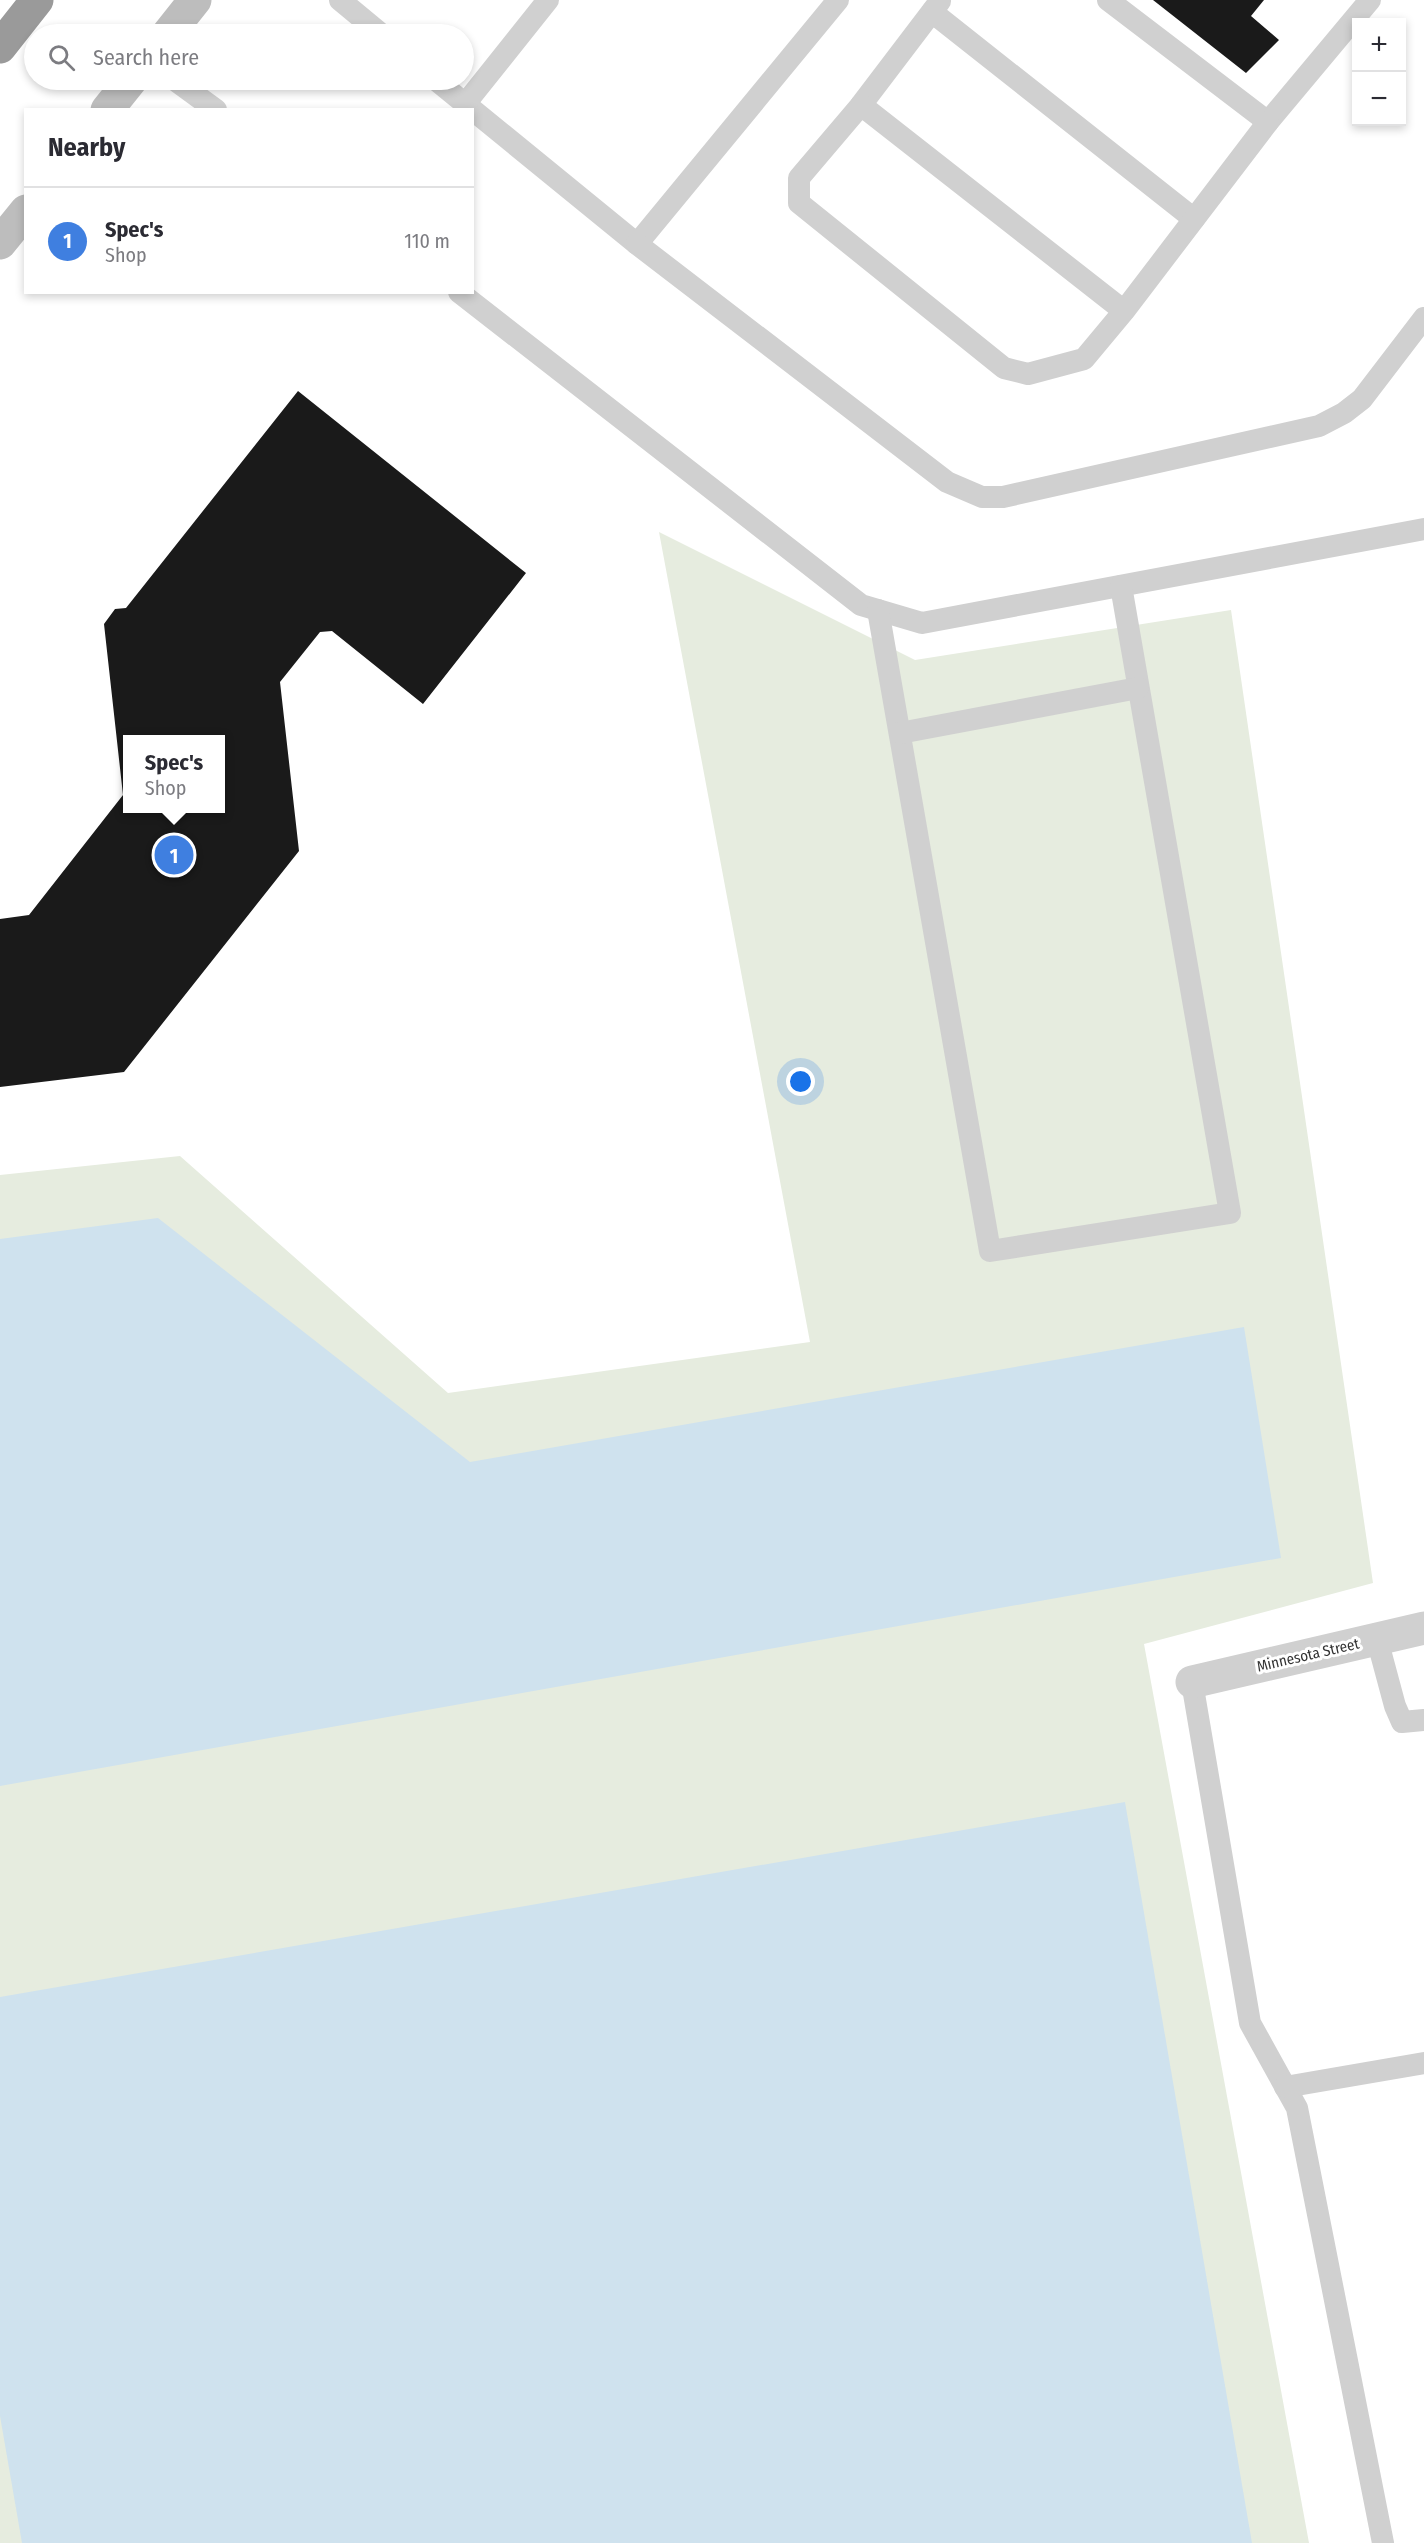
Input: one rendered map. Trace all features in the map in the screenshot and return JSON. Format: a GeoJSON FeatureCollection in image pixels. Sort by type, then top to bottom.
{"type":"FeatureCollection","features":[{"type":"Feature","properties":{"kind":"highway"},"geometry":{"type":"LineString","coordinates":[[0,46],[37,0]]}},
{"type":"Feature","properties":{"kind":"main road"},"geometry":{"type":"LineString","coordinates":[[176,24],[195,0]]}},
{"type":"Feature","properties":{"kind":"main road"},"geometry":{"type":"LineString","coordinates":[[109,108],[123,90]]}},
{"type":"Feature","properties":{"kind":"main road"},"geometry":{"type":"LineString","coordinates":[[0,243],[24,213]]}},
{"type":"Feature","properties":{"kind":"street","name":"Minnesota Street"},"geometry":{"type":"LineString","coordinates":[[1192,1682],[1424,1628]]}},
{"type":"Feature","properties":{"kind":"lane"},"geometry":{"type":"LineString","coordinates":[[340,0],[369,24]]}},
{"type":"Feature","properties":{"kind":"lane"},"geometry":{"type":"LineString","coordinates":[[465,104],[548,0]]}},
{"type":"Feature","properties":{"kind":"lane"},"geometry":{"type":"LineString","coordinates":[[637,244],[838,0]]}},
{"type":"Feature","properties":{"kind":"lane"},"geometry":{"type":"LineString","coordinates":[[1108,0],[1268,122]]}},
{"type":"Feature","properties":{"kind":"lane"},"geometry":{"type":"LineString","coordinates":[[1194,219],[936,6],[861,105],[799,178],[799,203],[1004,368],[1028,374],[1084,359],[1124,311],[1268,122],[1370,0]]}},
{"type":"Feature","properties":{"kind":"lane"},"geometry":{"type":"LineString","coordinates":[[189,90],[213,108]]}},
{"type":"Feature","properties":{"kind":"lane"},"geometry":{"type":"LineString","coordinates":[[448,90],[470,108]]}},
{"type":"Feature","properties":{"kind":"lane"},"geometry":{"type":"LineString","coordinates":[[861,105],[1124,311]]}},
{"type":"Feature","properties":{"kind":"lane"},"geometry":{"type":"LineString","coordinates":[[474,111],[637,244],[948,483],[982,497],[1003,497],[1319,426],[1344,413],[1362,399],[1424,318]]}},
{"type":"Feature","properties":{"kind":"lane"},"geometry":{"type":"LineString","coordinates":[[462,294],[861,605],[922,623],[1424,529]]}},
{"type":"Feature","properties":{"kind":"lane"},"geometry":{"type":"LineString","coordinates":[[878,610],[990,1251],[1230,1213],[1120,586]]}},
{"type":"Feature","properties":{"kind":"lane"},"geometry":{"type":"LineString","coordinates":[[900,733],[1138,688]]}},
{"type":"Feature","properties":{"kind":"lane"},"geometry":{"type":"LineString","coordinates":[[1377,1639],[1395,1706],[1402,1722],[1424,1720]]}},
{"type":"Feature","properties":{"kind":"lane"},"geometry":{"type":"LineString","coordinates":[[1192,1682],[1250,2023],[1298,2108],[1383,2543]]}},
{"type":"Feature","properties":{"kind":"lane"},"geometry":{"type":"LineString","coordinates":[[1286,2087],[1424,2063]]}},
{"type":"Feature","properties":{"kind":"shaded area"},"geometry":{"type":"Polygon","coordinates":[[[659,532],[915,660],[1231,610],[1373,1583],[1144,1644],[1309,2543],[0,2543],[0,1175],[180,1156],[448,1393],[810,1342],[659,532]]]}},
{"type":"Feature","properties":{"kind":"water"},"geometry":{"type":"Polygon","coordinates":[[[158,1218],[470,1462],[1244,1327],[1281,1558],[0,1786],[0,1239],[158,1218]]]}},
{"type":"Feature","properties":{"kind":"water"},"geometry":{"type":"Polygon","coordinates":[[[1125,1802],[1252,2543],[22,2543],[0,2416],[0,1997],[1125,1802]]]}},
{"type":"Feature","properties":{"kind":"building"},"geometry":{"type":"Polygon","coordinates":[[[1153,0],[1264,0],[1251,16],[1279,40],[1246,73],[1153,0]]]}},
{"type":"Feature","properties":{"kind":"building"},"geometry":{"type":"Polygon","coordinates":[[[298,391],[526,573],[423,704],[332,631],[320,632],[280,682],[299,851],[124,1072],[0,1087],[0,919],[29,915],[123,795],[104,624],[115,609],[126,608],[298,391]]]}},
{"type":"Feature","properties":{"kind":"place","name":"Spec's"},"geometry":{"type":"Point","coordinates":[174,855]}}]}
